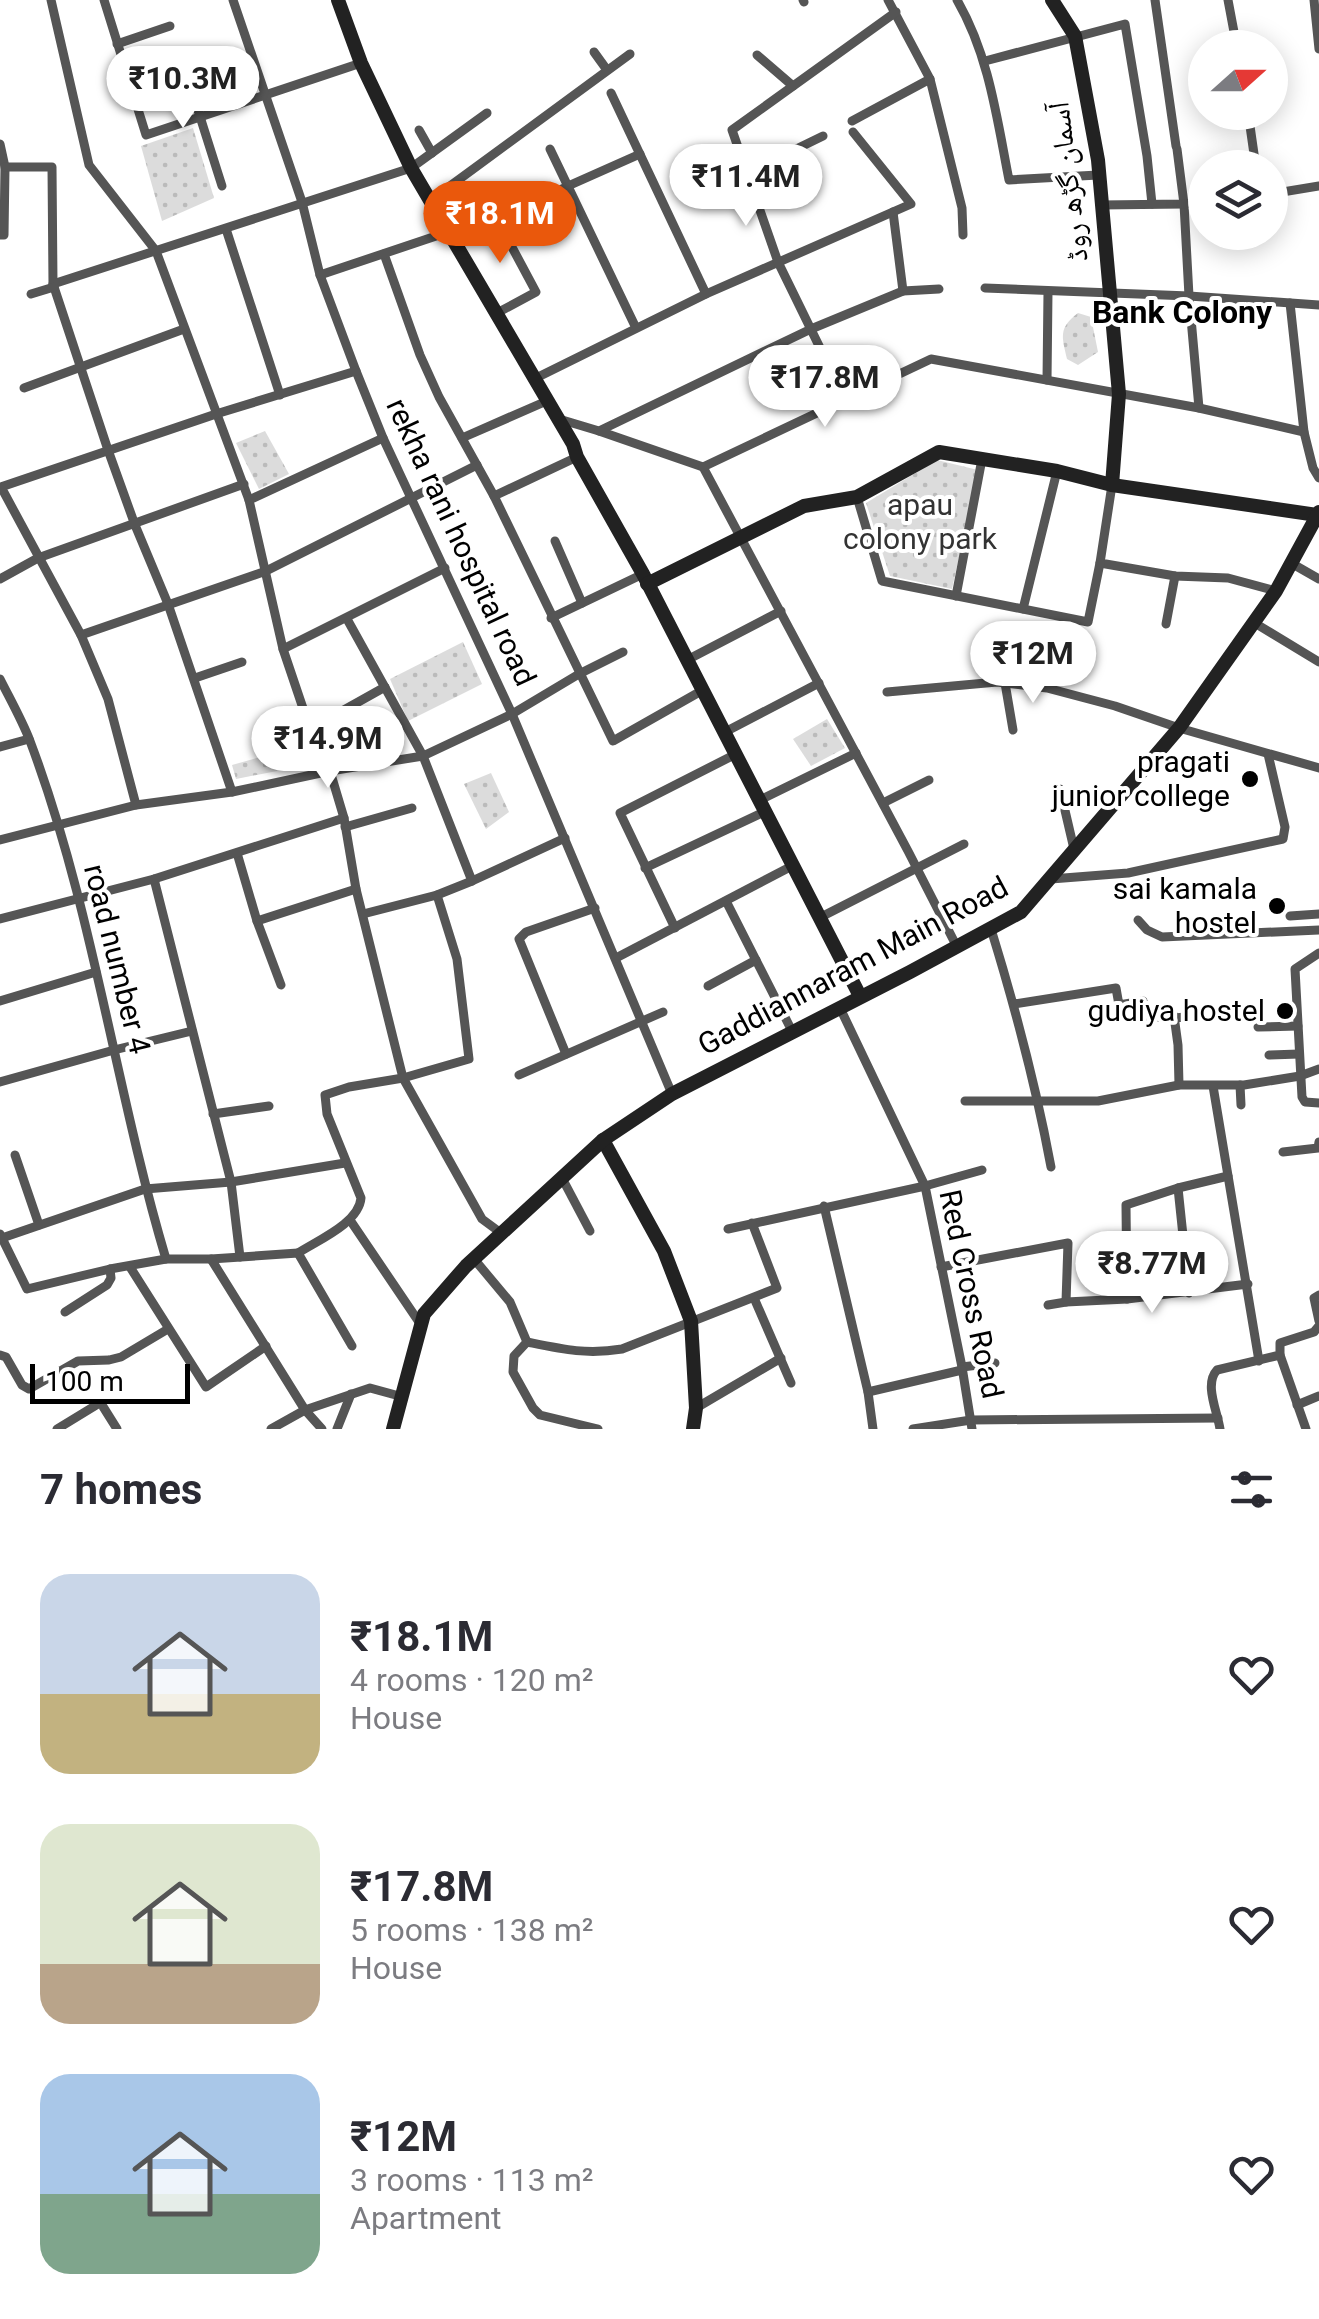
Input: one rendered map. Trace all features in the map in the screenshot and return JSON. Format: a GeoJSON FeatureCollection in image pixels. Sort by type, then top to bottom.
{"type":"FeatureCollection","features":[{"type":"Feature","properties":{"kind":"street"},"geometry":{"type":"LineString","coordinates":[[52,0],[88,165],[156,251],[250,500],[283,650],[310,729],[330,771],[344,823],[356,889],[403,1078],[482,1218],[502,1234]]}},
{"type":"Feature","properties":{"kind":"street"},"geometry":{"type":"LineString","coordinates":[[104,0],[146,135],[360,63]]}},
{"type":"Feature","properties":{"kind":"street","name":"rekha rani hospital road"},"geometry":{"type":"LineString","coordinates":[[233,0],[302,202],[320,275],[356,371],[383,438],[512,714],[672,1094]]}},
{"type":"Feature","properties":{"kind":"street"},"geometry":{"type":"LineString","coordinates":[[338,0],[360,63],[411,168],[560,419],[860,996]]}},
{"type":"Feature","properties":{"kind":"street"},"geometry":{"type":"LineString","coordinates":[[888,0],[930,79],[962,208],[962,234]]}},
{"type":"Feature","properties":{"kind":"street"},"geometry":{"type":"LineString","coordinates":[[957,0],[985,61],[1010,180],[1098,175]]}},
{"type":"Feature","properties":{"kind":"street","name":"آسمان گڑھ روڈ"},"geometry":{"type":"LineString","coordinates":[[1052,0],[1075,36],[1098,160],[1119,394],[1112,485]]}},
{"type":"Feature","properties":{"kind":"street"},"geometry":{"type":"LineString","coordinates":[[1155,0],[1184,204],[1199,408]]}},
{"type":"Feature","properties":{"kind":"street"},"geometry":{"type":"LineString","coordinates":[[1228,0],[1234,30]]}},
{"type":"Feature","properties":{"kind":"street"},"geometry":{"type":"LineString","coordinates":[[1314,0],[1319,49]]}},
{"type":"Feature","properties":{"kind":"street"},"geometry":{"type":"LineString","coordinates":[[846,400],[778,262],[732,130],[896,12]]}},
{"type":"Feature","properties":{"kind":"street"},"geometry":{"type":"LineString","coordinates":[[985,61],[1124,24],[1152,204]]}},
{"type":"Feature","properties":{"kind":"street"},"geometry":{"type":"LineString","coordinates":[[117,44],[170,26]]}},
{"type":"Feature","properties":{"kind":"street"},"geometry":{"type":"LineString","coordinates":[[594,52],[607,70]]}},
{"type":"Feature","properties":{"kind":"street"},"geometry":{"type":"LineString","coordinates":[[431,200],[630,54]]}},
{"type":"Feature","properties":{"kind":"street"},"geometry":{"type":"LineString","coordinates":[[757,55],[793,86]]}},
{"type":"Feature","properties":{"kind":"street"},"geometry":{"type":"LineString","coordinates":[[183,63],[222,186]]}},
{"type":"Feature","properties":{"kind":"street"},"geometry":{"type":"LineString","coordinates":[[536,378],[706,294],[911,204],[852,126],[930,79]]}},
{"type":"Feature","properties":{"kind":"street"},"geometry":{"type":"LineString","coordinates":[[610,93],[706,294]]}},
{"type":"Feature","properties":{"kind":"street"},"geometry":{"type":"LineString","coordinates":[[31,294],[411,168],[487,113]]}},
{"type":"Feature","properties":{"kind":"street"},"geometry":{"type":"LineString","coordinates":[[419,130],[432,153]]}},
{"type":"Feature","properties":{"kind":"street"},"geometry":{"type":"LineString","coordinates":[[747,174],[823,136]]}},
{"type":"Feature","properties":{"kind":"street"},"geometry":{"type":"LineString","coordinates":[[0,144],[4,167],[4,234],[0,235]]}},
{"type":"Feature","properties":{"kind":"street"},"geometry":{"type":"LineString","coordinates":[[550,149],[636,328]]}},
{"type":"Feature","properties":{"kind":"street"},"geometry":{"type":"LineString","coordinates":[[320,275],[498,221],[640,154]]}},
{"type":"Feature","properties":{"kind":"street"},"geometry":{"type":"LineString","coordinates":[[4,167],[52,167],[54,285],[108,450],[195,678],[232,792]]}},
{"type":"Feature","properties":{"kind":"street"},"geometry":{"type":"LineString","coordinates":[[1288,191],[1319,186]]}},
{"type":"Feature","properties":{"kind":"street"},"geometry":{"type":"LineString","coordinates":[[1102,204],[1188,204]]}},
{"type":"Feature","properties":{"kind":"street"},"geometry":{"type":"LineString","coordinates":[[894,212],[903,292]]}},
{"type":"Feature","properties":{"kind":"street"},"geometry":{"type":"LineString","coordinates":[[497,313],[536,292],[498,221]]}},
{"type":"Feature","properties":{"kind":"street"},"geometry":{"type":"LineString","coordinates":[[226,228],[280,395]]}},
{"type":"Feature","properties":{"kind":"street"},"geometry":{"type":"LineString","coordinates":[[384,254],[420,355],[494,496],[613,742],[703,690]]}},
{"type":"Feature","properties":{"kind":"street"},"geometry":{"type":"LineString","coordinates":[[985,288],[1319,305]]}},
{"type":"Feature","properties":{"kind":"street"},"geometry":{"type":"LineString","coordinates":[[599,431],[811,330],[903,292],[940,289]]}},
{"type":"Feature","properties":{"kind":"street"},"geometry":{"type":"LineString","coordinates":[[1047,380],[1048,292]]}},
{"type":"Feature","properties":{"kind":"street"},"geometry":{"type":"LineString","coordinates":[[1290,302],[1304,432],[1312,468],[1319,478]]}},
{"type":"Feature","properties":{"kind":"street"},"geometry":{"type":"LineString","coordinates":[[24,388],[184,329]]}},
{"type":"Feature","properties":{"kind":"street"},"geometry":{"type":"LineString","coordinates":[[703,467],[931,359],[1199,408],[1304,432]]}},
{"type":"Feature","properties":{"kind":"street"},"geometry":{"type":"LineString","coordinates":[[136,804],[108,699],[81,635],[1,485],[356,371]]}},
{"type":"Feature","properties":{"kind":"street"},"geometry":{"type":"LineString","coordinates":[[462,438],[549,400]]}},
{"type":"Feature","properties":{"kind":"street"},"geometry":{"type":"LineString","coordinates":[[560,419],[703,467],[957,947]]}},
{"type":"Feature","properties":{"kind":"street"},"geometry":{"type":"LineString","coordinates":[[250,500],[383,438]]}},
{"type":"Feature","properties":{"kind":"street"},"geometry":{"type":"LineString","coordinates":[[551,618],[742,537],[804,506],[856,497],[939,452],[1056,471],[1112,485],[1318,513]]}},
{"type":"Feature","properties":{"kind":"street"},"geometry":{"type":"LineString","coordinates":[[494,496],[577,457]]}},
{"type":"Feature","properties":{"kind":"street"},"geometry":{"type":"LineString","coordinates":[[956,596],[982,459]]}},
{"type":"Feature","properties":{"kind":"street"},"geometry":{"type":"LineString","coordinates":[[81,635],[266,571],[477,465]]}},
{"type":"Feature","properties":{"kind":"street"},"geometry":{"type":"LineString","coordinates":[[1023,610],[1056,471]]}},
{"type":"Feature","properties":{"kind":"street"},"geometry":{"type":"LineString","coordinates":[[0,580],[38,558],[244,484]]}},
{"type":"Feature","properties":{"kind":"street"},"geometry":{"type":"LineString","coordinates":[[856,497],[882,581],[1088,622],[1112,485]]}},
{"type":"Feature","properties":{"kind":"street","name":"Gaddiannaram Main Road"},"geometry":{"type":"LineString","coordinates":[[392,1429],[424,1314],[474,1259],[603,1140],[672,1094],[1021,912],[1179,728],[1276,591],[1318,513]]}},
{"type":"Feature","properties":{"kind":"street"},"geometry":{"type":"LineString","coordinates":[[555,541],[582,603]]}},
{"type":"Feature","properties":{"kind":"street"},"geometry":{"type":"LineString","coordinates":[[1100,563],[1175,576],[1228,578],[1276,591]]}},
{"type":"Feature","properties":{"kind":"street"},"geometry":{"type":"LineString","coordinates":[[1290,563],[1319,579]]}},
{"type":"Feature","properties":{"kind":"street"},"geometry":{"type":"LineString","coordinates":[[283,650],[445,568]]}},
{"type":"Feature","properties":{"kind":"street"},"geometry":{"type":"LineString","coordinates":[[1166,624],[1175,576]]}},
{"type":"Feature","properties":{"kind":"street"},"geometry":{"type":"LineString","coordinates":[[687,660],[781,612]]}},
{"type":"Feature","properties":{"kind":"street"},"geometry":{"type":"LineString","coordinates":[[347,619],[423,756],[472,881]]}},
{"type":"Feature","properties":{"kind":"street"},"geometry":{"type":"LineString","coordinates":[[1254,622],[1319,662]]}},
{"type":"Feature","properties":{"kind":"street"},"geometry":{"type":"LineString","coordinates":[[0,840],[136,804],[232,792],[423,756],[512,714],[623,652]]}},
{"type":"Feature","properties":{"kind":"street"},"geometry":{"type":"LineString","coordinates":[[195,678],[242,662]]}},
{"type":"Feature","properties":{"kind":"street","name":"road number 4"},"geometry":{"type":"LineString","coordinates":[[0,678],[29,739],[57,825],[96,972],[145,1190],[166,1259]]}},
{"type":"Feature","properties":{"kind":"street"},"geometry":{"type":"LineString","coordinates":[[725,732],[819,683]]}},
{"type":"Feature","properties":{"kind":"street"},"geometry":{"type":"LineString","coordinates":[[1004,684],[1013,730]]}},
{"type":"Feature","properties":{"kind":"street"},"geometry":{"type":"LineString","coordinates":[[887,692],[1004,684],[1047,688],[1319,768]]}},
{"type":"Feature","properties":{"kind":"street"},"geometry":{"type":"LineString","coordinates":[[310,729],[385,687]]}},
{"type":"Feature","properties":{"kind":"street"},"geometry":{"type":"LineString","coordinates":[[0,747],[29,739]]}},
{"type":"Feature","properties":{"kind":"street"},"geometry":{"type":"LineString","coordinates":[[645,868],[856,753]]}},
{"type":"Feature","properties":{"kind":"street"},"geometry":{"type":"LineString","coordinates":[[675,928],[620,813],[736,754]]}},
{"type":"Feature","properties":{"kind":"street"},"geometry":{"type":"LineString","coordinates":[[1051,879],[1128,873],[1283,839],[1285,828],[1268,754]]}},
{"type":"Feature","properties":{"kind":"street"},"geometry":{"type":"LineString","coordinates":[[883,803],[928,780]]}},
{"type":"Feature","properties":{"kind":"street"},"geometry":{"type":"LineString","coordinates":[[1060,789],[1074,850]]}},
{"type":"Feature","properties":{"kind":"street"},"geometry":{"type":"LineString","coordinates":[[0,918],[78,900],[344,823],[412,808]]}},
{"type":"Feature","properties":{"kind":"street"},"geometry":{"type":"LineString","coordinates":[[363,914],[437,895],[565,838]]}},
{"type":"Feature","properties":{"kind":"street"},"geometry":{"type":"LineString","coordinates":[[819,918],[964,844]]}},
{"type":"Feature","properties":{"kind":"street"},"geometry":{"type":"LineString","coordinates":[[237,854],[281,986]]}},
{"type":"Feature","properties":{"kind":"street"},"geometry":{"type":"LineString","coordinates":[[616,958],[792,866]]}},
{"type":"Feature","properties":{"kind":"street"},"geometry":{"type":"LineString","coordinates":[[154,879],[231,1182],[240,1257]]}},
{"type":"Feature","properties":{"kind":"street"},"geometry":{"type":"LineString","coordinates":[[257,921],[356,889]]}},
{"type":"Feature","properties":{"kind":"street"},"geometry":{"type":"LineString","coordinates":[[345,1162],[231,1182],[145,1190],[1,1236],[27,1288],[166,1259],[298,1253],[350,1220],[359,1210],[361,1198],[327,1114],[325,1095],[469,1059],[456,960],[437,895]]}},
{"type":"Feature","properties":{"kind":"street"},"geometry":{"type":"LineString","coordinates":[[726,901],[792,1031]]}},
{"type":"Feature","properties":{"kind":"street"},"geometry":{"type":"LineString","coordinates":[[566,1054],[519,939],[526,932],[595,908]]}},
{"type":"Feature","properties":{"kind":"street"},"geometry":{"type":"LineString","coordinates":[[1290,916],[1319,914]]}},
{"type":"Feature","properties":{"kind":"street"},"geometry":{"type":"LineString","coordinates":[[1138,920],[1162,937],[1319,930]]}},
{"type":"Feature","properties":{"kind":"street"},"geometry":{"type":"LineString","coordinates":[[990,929],[1039,1100],[1050,1167]]}},
{"type":"Feature","properties":{"kind":"street"},"geometry":{"type":"LineString","coordinates":[[1319,953],[1294,969],[1303,1100],[1319,1104]]}},
{"type":"Feature","properties":{"kind":"street"},"geometry":{"type":"LineString","coordinates":[[708,986],[756,960]]}},
{"type":"Feature","properties":{"kind":"street"},"geometry":{"type":"LineString","coordinates":[[0,1001],[96,972]]}},
{"type":"Feature","properties":{"kind":"street"},"geometry":{"type":"LineString","coordinates":[[1014,1004],[1116,988],[1119,1004],[1143,1001],[1146,1018],[1196,1016]]}},
{"type":"Feature","properties":{"kind":"street","name":"Red Cross Road"},"geometry":{"type":"LineString","coordinates":[[840,1008],[924,1186],[972,1425]]}},
{"type":"Feature","properties":{"kind":"street"},"geometry":{"type":"LineString","coordinates":[[519,1075],[663,1012]]}},
{"type":"Feature","properties":{"kind":"street"},"geometry":{"type":"LineString","coordinates":[[1174,1018],[1179,1085]]}},
{"type":"Feature","properties":{"kind":"street"},"geometry":{"type":"LineString","coordinates":[[1258,1027],[1298,1026]]}},
{"type":"Feature","properties":{"kind":"street"},"geometry":{"type":"LineString","coordinates":[[0,1082],[192,1031]]}},
{"type":"Feature","properties":{"kind":"street"},"geometry":{"type":"LineString","coordinates":[[1270,1054],[1299,1054]]}},
{"type":"Feature","properties":{"kind":"street"},"geometry":{"type":"LineString","coordinates":[[965,1101],[1098,1101],[1179,1085],[1240,1085],[1319,1071]]}},
{"type":"Feature","properties":{"kind":"street"},"geometry":{"type":"LineString","coordinates":[[1240,1085],[1241,1105]]}},
{"type":"Feature","properties":{"kind":"street"},"geometry":{"type":"LineString","coordinates":[[1213,1086],[1259,1361]]}},
{"type":"Feature","properties":{"kind":"street"},"geometry":{"type":"LineString","coordinates":[[213,1114],[269,1106]]}},
{"type":"Feature","properties":{"kind":"street"},"geometry":{"type":"LineString","coordinates":[[603,1140],[664,1251],[691,1321],[696,1408],[693,1429]]}},
{"type":"Feature","properties":{"kind":"street"},"geometry":{"type":"LineString","coordinates":[[1283,1152],[1319,1146]]}},
{"type":"Feature","properties":{"kind":"street"},"geometry":{"type":"LineString","coordinates":[[15,1155],[39,1225]]}},
{"type":"Feature","properties":{"kind":"street"},"geometry":{"type":"LineString","coordinates":[[728,1229],[982,1170]]}},
{"type":"Feature","properties":{"kind":"street"},"geometry":{"type":"LineString","coordinates":[[1127,1299],[1126,1205],[1228,1176]]}},
{"type":"Feature","properties":{"kind":"street"},"geometry":{"type":"LineString","coordinates":[[562,1178],[590,1231]]}},
{"type":"Feature","properties":{"kind":"street"},"geometry":{"type":"LineString","coordinates":[[1178,1188],[1188,1293]]}},
{"type":"Feature","properties":{"kind":"street"},"geometry":{"type":"LineString","coordinates":[[824,1206],[868,1392],[873,1429]]}},
{"type":"Feature","properties":{"kind":"street"},"geometry":{"type":"LineString","coordinates":[[350,1220],[421,1324]]}},
{"type":"Feature","properties":{"kind":"street"},"geometry":{"type":"LineString","coordinates":[[527,1342],[580,1353],[622,1349],[778,1287],[752,1223]]}},
{"type":"Feature","properties":{"kind":"street"},"geometry":{"type":"LineString","coordinates":[[941,1267],[1068,1243],[1066,1302]]}},
{"type":"Feature","properties":{"kind":"street"},"geometry":{"type":"LineString","coordinates":[[298,1253],[352,1346]]}},
{"type":"Feature","properties":{"kind":"street"},"geometry":{"type":"LineString","coordinates":[[211,1259],[304,1410],[322,1429]]}},
{"type":"Feature","properties":{"kind":"street"},"geometry":{"type":"LineString","coordinates":[[474,1259],[510,1302],[527,1342]]}},
{"type":"Feature","properties":{"kind":"street"},"geometry":{"type":"LineString","coordinates":[[130,1266],[206,1387],[266,1346]]}},
{"type":"Feature","properties":{"kind":"street"},"geometry":{"type":"LineString","coordinates":[[65,1312],[107,1284],[110,1269]]}},
{"type":"Feature","properties":{"kind":"street"},"geometry":{"type":"LineString","coordinates":[[1048,1305],[1248,1284]]}},
{"type":"Feature","properties":{"kind":"street"},"geometry":{"type":"LineString","coordinates":[[1306,1429],[1280,1355],[1280,1343],[1314,1332],[1319,1323],[1314,1298],[1319,1295]]}},
{"type":"Feature","properties":{"kind":"street"},"geometry":{"type":"LineString","coordinates":[[754,1298],[791,1383]]}},
{"type":"Feature","properties":{"kind":"street"},"geometry":{"type":"LineString","coordinates":[[0,1355],[6,1357],[22,1385],[29,1388],[78,1361],[121,1357],[168,1329]]}},
{"type":"Feature","properties":{"kind":"street"},"geometry":{"type":"LineString","coordinates":[[527,1342],[514,1356],[514,1372],[533,1408],[565,1424],[598,1429]]}},
{"type":"Feature","properties":{"kind":"street"},"geometry":{"type":"LineString","coordinates":[[913,1429],[1219,1423],[1210,1383],[1212,1375],[1217,1370],[1280,1355]]}},
{"type":"Feature","properties":{"kind":"street"},"geometry":{"type":"LineString","coordinates":[[696,1408],[781,1358]]}},
{"type":"Feature","properties":{"kind":"street"},"geometry":{"type":"LineString","coordinates":[[868,1392],[995,1363]]}},
{"type":"Feature","properties":{"kind":"street"},"geometry":{"type":"LineString","coordinates":[[271,1429],[304,1410],[370,1388],[403,1397]]}},
{"type":"Feature","properties":{"kind":"street"},"geometry":{"type":"LineString","coordinates":[[336,1429],[351,1394]]}},
{"type":"Feature","properties":{"kind":"street"},"geometry":{"type":"LineString","coordinates":[[1297,1405],[1319,1396]]}},
{"type":"Feature","properties":{"kind":"street"},"geometry":{"type":"LineString","coordinates":[[57,1429],[98,1404],[117,1429]]}},
{"type":"Feature","properties":{"kind":"green space"},"geometry":{"type":"Polygon","coordinates":[[[193,128],[214,198],[162,221],[141,146],[193,128]]]}},
{"type":"Feature","properties":{"kind":"green space"},"geometry":{"type":"Polygon","coordinates":[[[1078,313],[1091,317],[1098,352],[1078,365],[1067,359],[1063,339],[1064,328],[1078,313]]]}},
{"type":"Feature","properties":{"kind":"green space"},"geometry":{"type":"Polygon","coordinates":[[[265,431],[289,474],[259,489],[236,443],[265,431]]]}},
{"type":"Feature","properties":{"kind":"green space","name":"apau colony park"},"geometry":{"type":"Polygon","coordinates":[[[937,460],[978,470],[952,589],[890,576],[866,503],[937,460]]]}},
{"type":"Feature","properties":{"kind":"green space"},"geometry":{"type":"Polygon","coordinates":[[[463,642],[482,684],[408,721],[390,679],[463,642]]]}},
{"type":"Feature","properties":{"kind":"green space"},"geometry":{"type":"Polygon","coordinates":[[[827,719],[845,748],[811,766],[793,739],[827,719]]]}},
{"type":"Feature","properties":{"kind":"green space"},"geometry":{"type":"Polygon","coordinates":[[[307,744],[313,764],[236,779],[232,765],[307,744]]]}},
{"type":"Feature","properties":{"kind":"green space"},"geometry":{"type":"Polygon","coordinates":[[[491,773],[509,812],[486,829],[464,784],[491,773]]]}},
{"type":"Feature","properties":{"kind":"place","name":"pragati junior college"},"geometry":{"type":"Point","coordinates":[1250,779]}},
{"type":"Feature","properties":{"kind":"place","name":"sai kamala hostel"},"geometry":{"type":"Point","coordinates":[1277,906]}},
{"type":"Feature","properties":{"kind":"place","name":"gudiya hostel"},"geometry":{"type":"Point","coordinates":[1285,1011]}},
{"type":"Feature","properties":{"kind":"district","name":"Bank Colony"},"geometry":{"type":"Point","coordinates":[1182,312]}}]}
